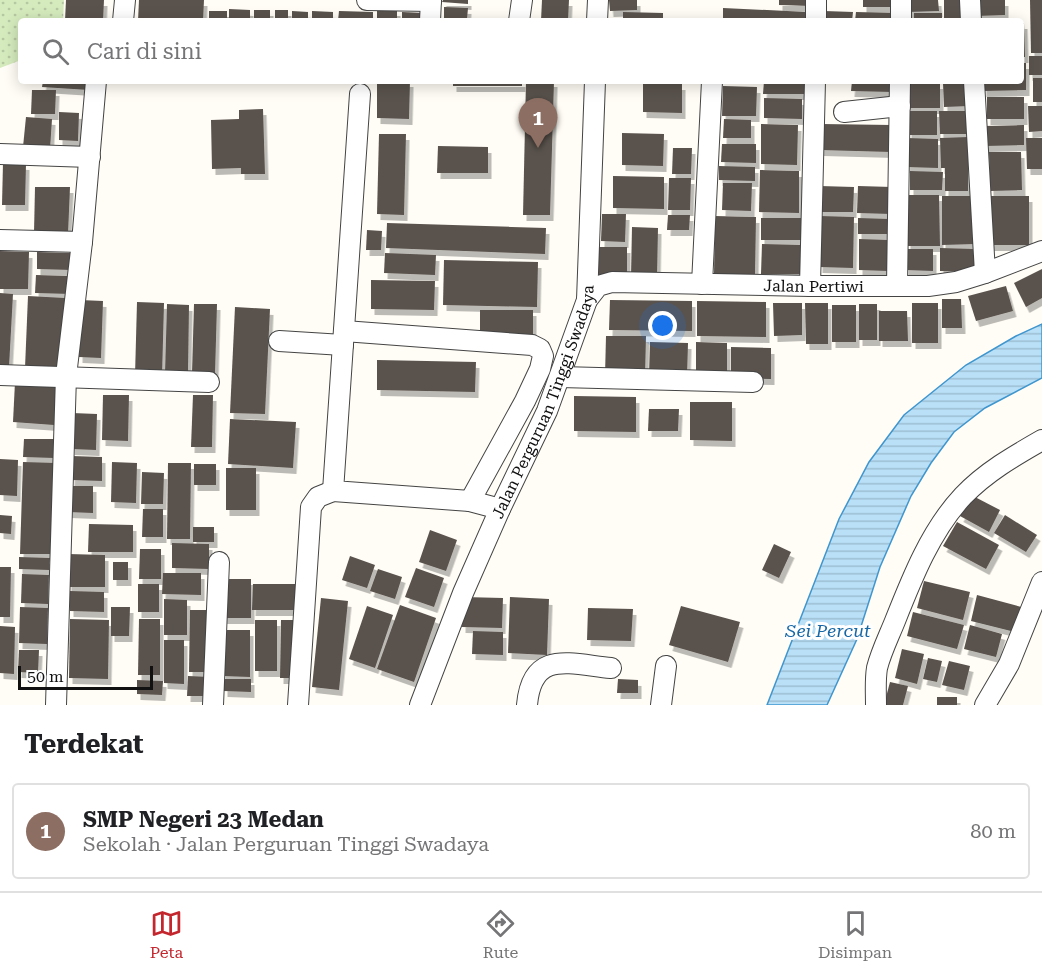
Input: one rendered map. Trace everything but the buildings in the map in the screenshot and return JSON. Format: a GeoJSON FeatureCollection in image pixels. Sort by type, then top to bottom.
{"type":"FeatureCollection","features":[{"type":"Feature","properties":{"kind":"street"},"geometry":{"type":"LineString","coordinates":[[123,18],[125,0]]}},
{"type":"Feature","properties":{"kind":"street"},"geometry":{"type":"LineString","coordinates":[[367,0],[431,0],[430,18]]}},
{"type":"Feature","properties":{"kind":"street"},"geometry":{"type":"LineString","coordinates":[[519,18],[522,0]]}},
{"type":"Feature","properties":{"kind":"street"},"geometry":{"type":"LineString","coordinates":[[597,18],[598,0]]}},
{"type":"Feature","properties":{"kind":"street"},"geometry":{"type":"LineString","coordinates":[[816,0],[816,18]]}},
{"type":"Feature","properties":{"kind":"street"},"geometry":{"type":"LineString","coordinates":[[901,0],[901,18]]}},
{"type":"Feature","properties":{"kind":"street"},"geometry":{"type":"LineString","coordinates":[[970,0],[971,18]]}},
{"type":"Feature","properties":{"kind":"street"},"geometry":{"type":"LineString","coordinates":[[56,705],[66,376],[82,242],[96,84]]}},
{"type":"Feature","properties":{"kind":"street","name":"Jalan Perguruan Tinggi Swadaya"},"geometry":{"type":"LineString","coordinates":[[420,705],[463,593],[547,411],[587,300],[595,84]]}},
{"type":"Feature","properties":{"kind":"street"},"geometry":{"type":"LineString","coordinates":[[702,284],[712,84]]}},
{"type":"Feature","properties":{"kind":"street"},"geometry":{"type":"LineString","coordinates":[[810,286],[815,84]]}},
{"type":"Feature","properties":{"kind":"street"},"geometry":{"type":"LineString","coordinates":[[897,286],[900,84]]}},
{"type":"Feature","properties":{"kind":"street"},"geometry":{"type":"LineString","coordinates":[[974,84],[985,273]]}},
{"type":"Feature","properties":{"kind":"street"},"geometry":{"type":"LineString","coordinates":[[333,490],[360,94]]}},
{"type":"Feature","properties":{"kind":"street"},"geometry":{"type":"LineString","coordinates":[[844,112],[900,106]]}},
{"type":"Feature","properties":{"kind":"street"},"geometry":{"type":"LineString","coordinates":[[0,154],[90,157]]}},
{"type":"Feature","properties":{"kind":"street"},"geometry":{"type":"LineString","coordinates":[[0,240],[82,242]]}},
{"type":"Feature","properties":{"kind":"street","name":"Jalan Pertiwi"},"geometry":{"type":"LineString","coordinates":[[587,300],[598,286],[606,283],[810,286],[942,284],[985,273],[1042,250]]}},
{"type":"Feature","properties":{"kind":"street"},"geometry":{"type":"LineString","coordinates":[[279,341],[343,338],[532,345],[540,349],[543,356],[540,369],[470,501]]}},
{"type":"Feature","properties":{"kind":"street"},"geometry":{"type":"LineString","coordinates":[[0,375],[209,382]]}},
{"type":"Feature","properties":{"kind":"street"},"geometry":{"type":"LineString","coordinates":[[560,377],[753,382]]}},
{"type":"Feature","properties":{"kind":"street"},"geometry":{"type":"LineString","coordinates":[[876,705],[876,673],[881,657],[909,585],[947,517],[980,480],[1042,440]]}},
{"type":"Feature","properties":{"kind":"street"},"geometry":{"type":"LineString","coordinates":[[298,705],[311,507],[318,497],[333,490],[470,501],[500,509]]}},
{"type":"Feature","properties":{"kind":"street"},"geometry":{"type":"LineString","coordinates":[[213,705],[219,562]]}},
{"type":"Feature","properties":{"kind":"street"},"geometry":{"type":"LineString","coordinates":[[985,705],[1035,621],[1042,582]]}},
{"type":"Feature","properties":{"kind":"street"},"geometry":{"type":"LineString","coordinates":[[527,705],[532,680],[538,672],[548,666],[559,663],[611,668]]}},
{"type":"Feature","properties":{"kind":"street"},"geometry":{"type":"LineString","coordinates":[[661,705],[666,666]]}},
{"type":"Feature","properties":{"kind":"green space"},"geometry":{"type":"Polygon","coordinates":[[[0,0],[64,0],[63,18],[18,18],[18,61],[0,68],[0,0]]]}},
{"type":"Feature","properties":{"kind":"water","name":"Sei Percut"},"geometry":{"type":"Polygon","coordinates":[[[1042,324],[1042,378],[985,408],[954,432],[931,463],[911,496],[880,567],[857,639],[827,705],[767,705],[839,519],[869,462],[904,415],[966,365],[1042,324]]]}},
{"type":"Feature","properties":{"kind":"place","name":"SMP Negeri 23 Medan"},"geometry":{"type":"Point","coordinates":[538,148]}}]}
